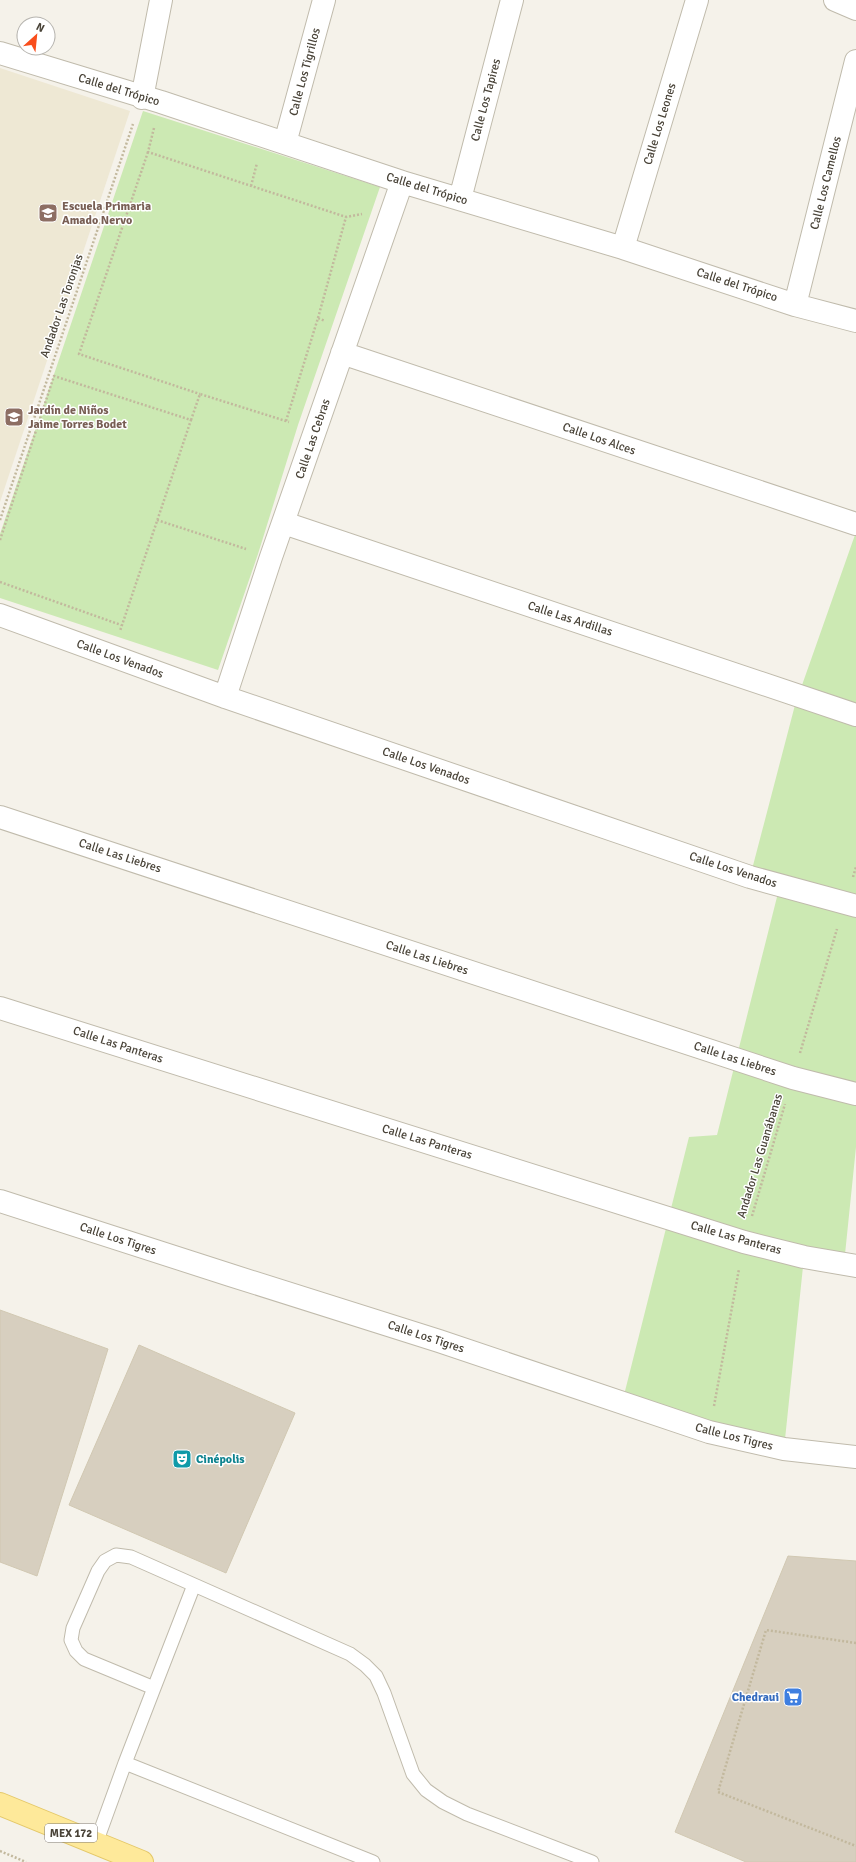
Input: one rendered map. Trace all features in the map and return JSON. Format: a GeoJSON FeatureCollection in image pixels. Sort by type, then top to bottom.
{"type":"FeatureCollection","features":[{"type":"Feature","properties":{"kind":"main road","name":"MEX 172"},"geometry":{"type":"LineString","coordinates":[[0,1804],[97,1852],[142,1862]]}},
{"type":"Feature","properties":{"kind":"street"},"geometry":{"type":"LineString","coordinates":[[151,100],[161,0]]}},
{"type":"Feature","properties":{"kind":"street","name":"Calle Los Tigrillos"},"geometry":{"type":"LineString","coordinates":[[286,143],[324,0]]}},
{"type":"Feature","properties":{"kind":"street","name":"Calle Los Tapires"},"geometry":{"type":"LineString","coordinates":[[460,199],[512,0]]}},
{"type":"Feature","properties":{"kind":"street","name":"Calle Los Leones"},"geometry":{"type":"LineString","coordinates":[[623,248],[697,0]]}},
{"type":"Feature","properties":{"kind":"street"},"geometry":{"type":"LineString","coordinates":[[835,0],[856,9]]}},
{"type":"Feature","properties":{"kind":"street","name":"Calle del Trópico"},"geometry":{"type":"LineString","coordinates":[[0,53],[286,143],[402,182],[623,248],[795,305],[856,321]]}},
{"type":"Feature","properties":{"kind":"street","name":"Calle Los Camellos"},"geometry":{"type":"LineString","coordinates":[[795,305],[856,61]]}},
{"type":"Feature","properties":{"kind":"street","name":"Calle Las Cebras"},"geometry":{"type":"LineString","coordinates":[[225,696],[271,557],[402,182]]}},
{"type":"Feature","properties":{"kind":"street","name":"Calle Los Alces"},"geometry":{"type":"LineString","coordinates":[[342,353],[856,524]]}},
{"type":"Feature","properties":{"kind":"street","name":"Calle Las Ardillas"},"geometry":{"type":"LineString","coordinates":[[284,523],[856,714]]}},
{"type":"Feature","properties":{"kind":"street","name":"Calle Los Venados"},"geometry":{"type":"LineString","coordinates":[[0,615],[225,696],[750,877],[850,905]]}},
{"type":"Feature","properties":{"kind":"street","name":"Calle Las Liebres"},"geometry":{"type":"LineString","coordinates":[[0,817],[793,1078],[856,1094]]}},
{"type":"Feature","properties":{"kind":"street","name":"Calle Las Panteras"},"geometry":{"type":"LineString","coordinates":[[0,1008],[744,1242],[856,1266]]}},
{"type":"Feature","properties":{"kind":"street","name":"Calle Los Tigres"},"geometry":{"type":"LineString","coordinates":[[0,1201],[446,1343],[709,1432],[784,1449],[856,1457]]}},
{"type":"Feature","properties":{"kind":"lane"},"geometry":{"type":"LineString","coordinates":[[154,1688],[84,1659],[76,1652],[71,1640],[73,1628],[98,1571],[105,1562],[116,1555],[131,1557],[350,1654],[365,1665],[376,1676],[384,1693],[413,1774],[426,1790],[443,1802],[467,1814],[592,1862]]}},
{"type":"Feature","properties":{"kind":"lane"},"geometry":{"type":"LineString","coordinates":[[97,1852],[125,1763],[194,1585]]}},
{"type":"Feature","properties":{"kind":"lane"},"geometry":{"type":"LineString","coordinates":[[125,1763],[373,1862]]}},
{"type":"Feature","properties":{"kind":"path"},"geometry":{"type":"LineString","coordinates":[[151,100],[148,152],[79,354],[316,431]]}},
{"type":"Feature","properties":{"kind":"path","name":"Andador Las Toronjas"},"geometry":{"type":"LineString","coordinates":[[0,520],[151,100]]}},
{"type":"Feature","properties":{"kind":"path"},"geometry":{"type":"LineString","coordinates":[[148,152],[346,217],[394,208]]}},
{"type":"Feature","properties":{"kind":"path"},"geometry":{"type":"LineString","coordinates":[[318,318],[346,217]]}},
{"type":"Feature","properties":{"kind":"path"},"geometry":{"type":"LineString","coordinates":[[0,540],[54,376],[191,420]]}},
{"type":"Feature","properties":{"kind":"path"},"geometry":{"type":"LineString","coordinates":[[0,582],[122,625],[200,394]]}},
{"type":"Feature","properties":{"kind":"path"},"geometry":{"type":"LineString","coordinates":[[157,520],[271,557]]}},
{"type":"Feature","properties":{"kind":"path","name":"Andador Las Guanábanas"},"geometry":{"type":"LineString","coordinates":[[709,1432],[744,1242],[793,1078],[850,905],[856,867]]}},
{"type":"Feature","properties":{"kind":"path"},"geometry":{"type":"LineString","coordinates":[[856,1643],[766,1630],[718,1792],[856,1846]]}},
{"type":"Feature","properties":{"kind":"path"},"geometry":{"type":"LineString","coordinates":[[0,1851],[26,1862]]}},
{"type":"Feature","properties":{"kind":"shaded area","name":"Escuela Primaria Amado Nervo"},"geometry":{"type":"Polygon","coordinates":[[[0,68],[130,111],[0,502],[0,68]]]}},
{"type":"Feature","properties":{"kind":"green space"},"geometry":{"type":"Polygon","coordinates":[[[143,111],[380,187],[298,425],[258,554],[218,670],[0,598],[0,534],[143,111]]]}},
{"type":"Feature","properties":{"kind":"green space"},"geometry":{"type":"Polygon","coordinates":[[[856,532],[856,1147],[844,1264],[804,1257],[784,1449],[622,1403],[689,1137],[717,1135],[780,885],[750,877],[795,705],[856,532]]]}},
{"type":"Feature","properties":{"kind":"building"},"geometry":{"type":"Polygon","coordinates":[[[0,1310],[108,1349],[37,1576],[0,1562],[0,1310]]]}},
{"type":"Feature","properties":{"kind":"building","name":"Cinépolis"},"geometry":{"type":"Polygon","coordinates":[[[139,1345],[295,1413],[226,1573],[69,1505],[139,1345]]]}},
{"type":"Feature","properties":{"kind":"building","name":"Chedraui"},"geometry":{"type":"Polygon","coordinates":[[[788,1556],[856,1561],[856,1862],[746,1862],[675,1832],[788,1556]]]}},
{"type":"Feature","properties":{"kind":"place","name":"Escuela Primaria Amado Nervo"},"geometry":{"type":"Point","coordinates":[48,213]}},
{"type":"Feature","properties":{"kind":"place","name":"Jardín de Niños Jaime Torres Bodet"},"geometry":{"type":"Point","coordinates":[14,417]}},
{"type":"Feature","properties":{"kind":"place","name":"Cinépolis"},"geometry":{"type":"Point","coordinates":[182,1459]}},
{"type":"Feature","properties":{"kind":"place","name":"Chedraui"},"geometry":{"type":"Point","coordinates":[793,1697]}}]}
